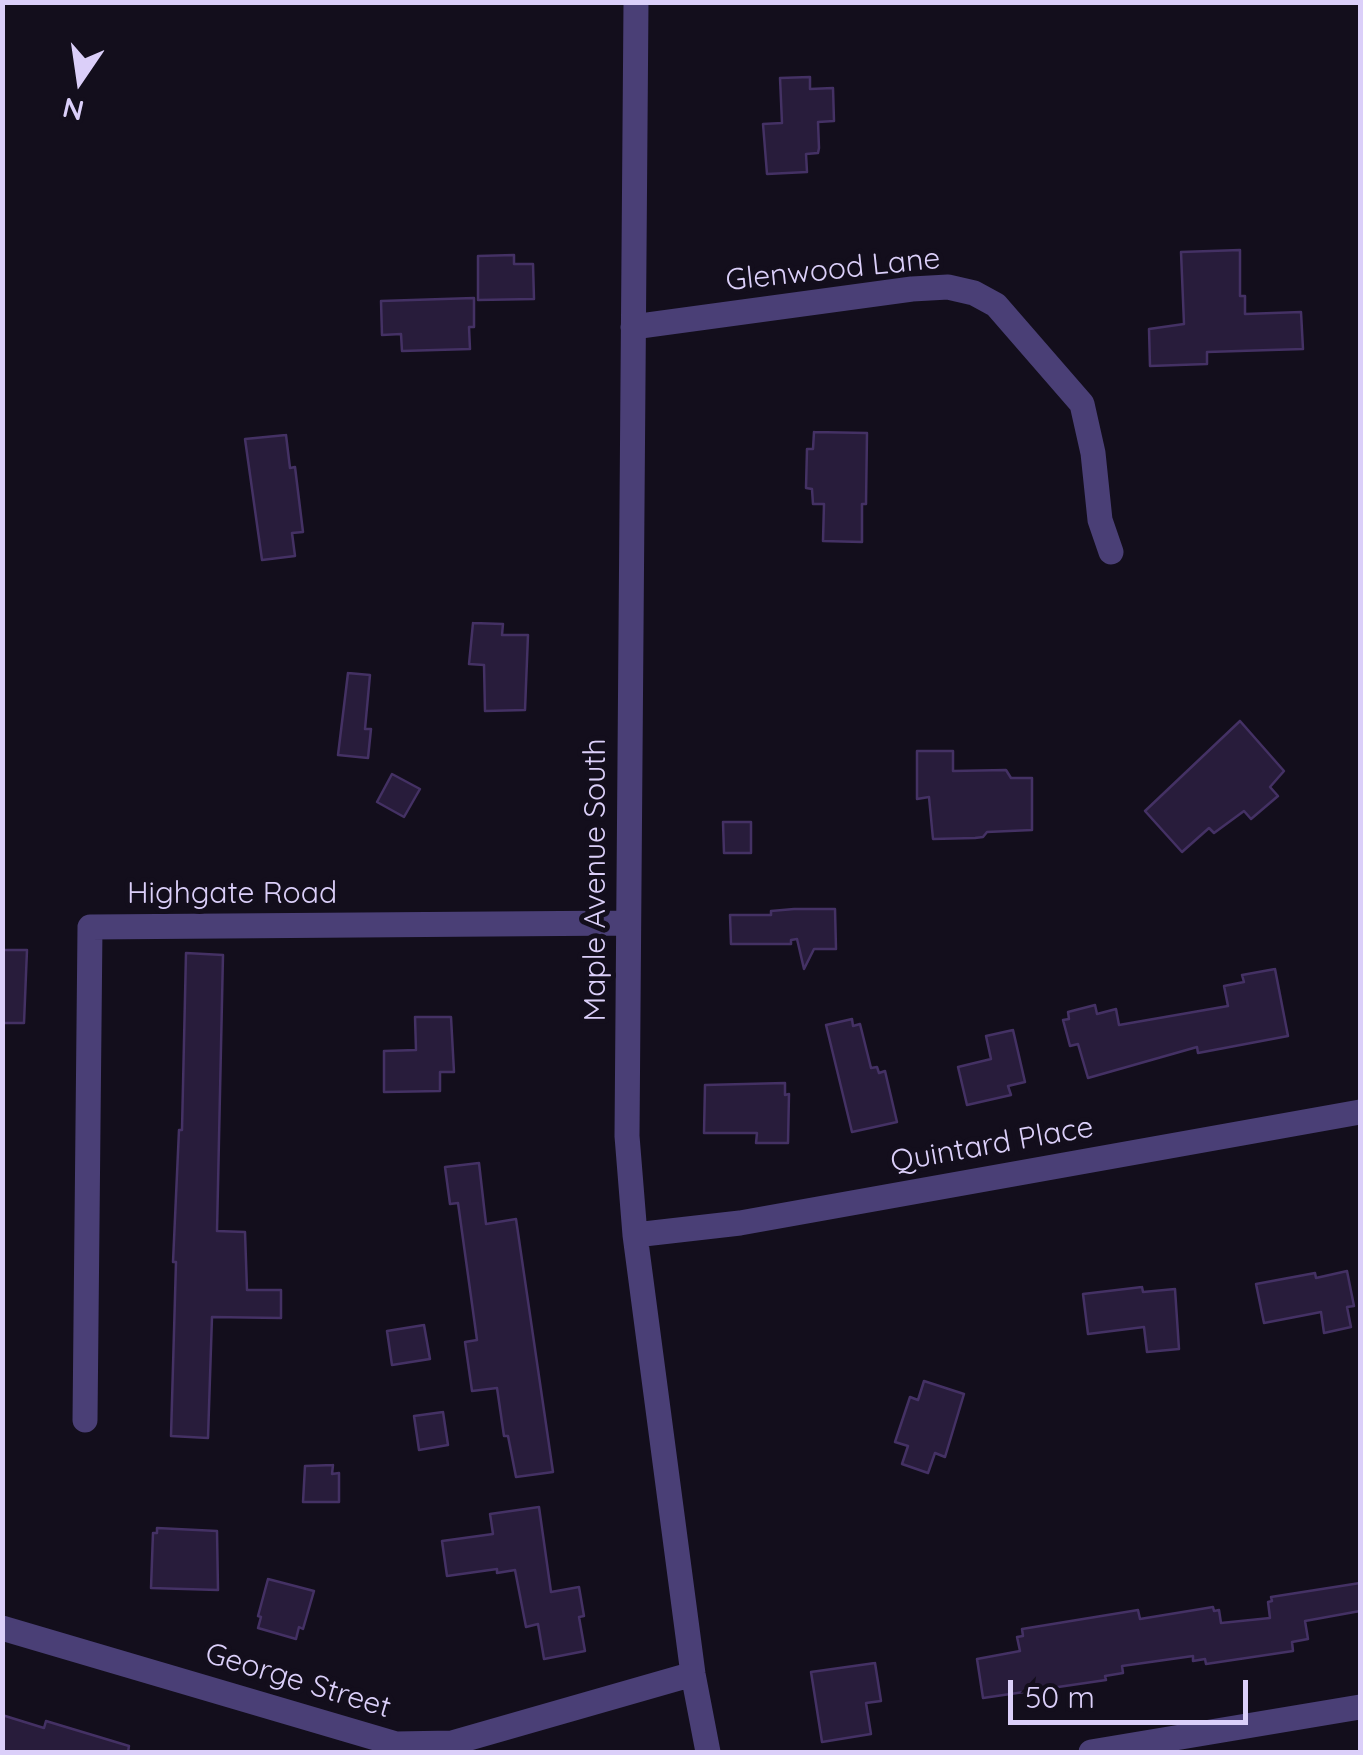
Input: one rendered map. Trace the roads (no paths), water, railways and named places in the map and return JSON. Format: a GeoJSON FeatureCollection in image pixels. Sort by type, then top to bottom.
{"type":"FeatureCollection","features":[{"type":"Feature","properties":{"kind":"street","name":"Maple Avenue South"},"geometry":{"type":"LineString","coordinates":[[636,2],[628,1136],[634,1236],[693,1674],[708,1752]]}},
{"type":"Feature","properties":{"kind":"street","name":"Glenwood Lane"},"geometry":{"type":"LineString","coordinates":[[633,327],[912,289],[948,287],[974,293],[996,306],[1082,404],[1093,453],[1100,520],[1111,552]]}},
{"type":"Feature","properties":{"kind":"street","name":"Highgate Road"},"geometry":{"type":"LineString","coordinates":[[85,1420],[90,927],[628,923]]}},
{"type":"Feature","properties":{"kind":"street","name":"Quintard Place"},"geometry":{"type":"LineString","coordinates":[[634,1236],[740,1223],[1360,1112]]}},
{"type":"Feature","properties":{"kind":"street","name":"George Street"},"geometry":{"type":"LineString","coordinates":[[2,1628],[396,1744],[452,1743],[693,1674]]}},
{"type":"Feature","properties":{"kind":"street"},"geometry":{"type":"LineString","coordinates":[[1090,1752],[1360,1707]]}}]}
